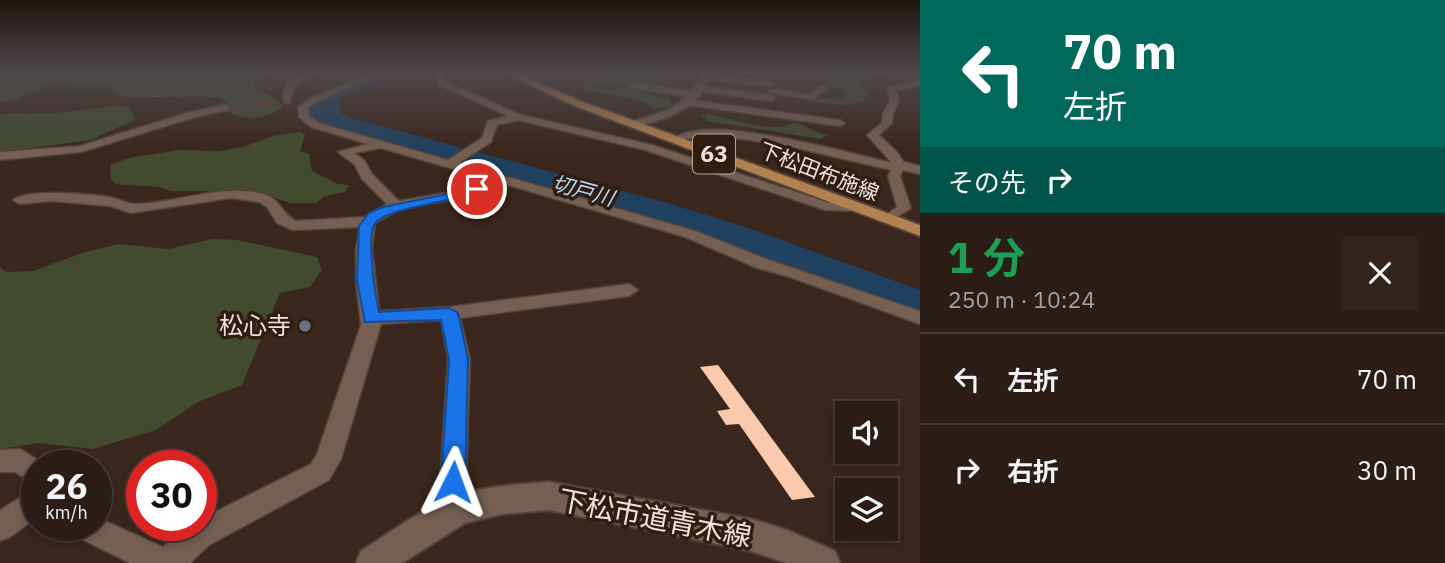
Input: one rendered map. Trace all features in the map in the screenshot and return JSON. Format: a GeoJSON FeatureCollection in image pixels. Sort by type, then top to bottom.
{"type":"FeatureCollection","features":[{"type":"Feature","properties":{"kind":"main road","name":"下松田布施線"},"geometry":{"type":"LineString","coordinates":[[576,99],[856,207],[920,223]]}},
{"type":"Feature","properties":{"kind":"main road","name":"下松田布施線"},"geometry":{"type":"LineString","coordinates":[[581,99],[637,123],[682,136],[891,216],[920,231]]}},
{"type":"Feature","properties":{"kind":"street"},"geometry":{"type":"LineString","coordinates":[[303,107],[316,99]]}},
{"type":"Feature","properties":{"kind":"street"},"geometry":{"type":"LineString","coordinates":[[475,99],[518,117],[648,147],[825,206],[844,209],[856,207]]}},
{"type":"Feature","properties":{"kind":"street"},"geometry":{"type":"LineString","coordinates":[[637,123],[689,99]]}},
{"type":"Feature","properties":{"kind":"street"},"geometry":{"type":"LineString","coordinates":[[710,99],[771,114],[840,123]]}},
{"type":"Feature","properties":{"kind":"street"},"geometry":{"type":"LineString","coordinates":[[771,99],[771,114]]}},
{"type":"Feature","properties":{"kind":"street"},"geometry":{"type":"LineString","coordinates":[[896,99],[884,130],[872,135],[892,153],[899,167]]}},
{"type":"Feature","properties":{"kind":"street"},"geometry":{"type":"LineString","coordinates":[[272,102],[288,101],[303,107]]}},
{"type":"Feature","properties":{"kind":"street"},"geometry":{"type":"LineString","coordinates":[[303,107],[304,117],[315,125],[690,234],[763,264],[796,272],[920,318]]}},
{"type":"Feature","properties":{"kind":"street"},"geometry":{"type":"LineString","coordinates":[[0,156],[81,149],[203,111],[225,108]]}},
{"type":"Feature","properties":{"kind":"street"},"geometry":{"type":"LineString","coordinates":[[450,164],[487,140],[492,123],[518,117]]}},
{"type":"Feature","properties":{"kind":"street"},"geometry":{"type":"LineString","coordinates":[[682,136],[702,130],[733,134],[920,170]]}},
{"type":"Feature","properties":{"kind":"street"},"geometry":{"type":"LineString","coordinates":[[381,144],[344,152],[360,163],[366,176],[396,206]]}},
{"type":"Feature","properties":{"kind":"street"},"geometry":{"type":"LineString","coordinates":[[891,216],[904,208],[894,176],[899,167]]}},
{"type":"Feature","properties":{"kind":"street"},"geometry":{"type":"LineString","coordinates":[[20,200],[51,197],[112,202],[131,209],[231,194],[248,195],[273,204],[282,220],[293,226],[339,225],[368,221],[396,206],[461,195],[497,180]]}},
{"type":"Feature","properties":{"kind":"street"},"geometry":{"type":"LineString","coordinates":[[112,540],[157,561],[199,535],[320,472],[328,459],[372,318],[365,281],[364,249],[368,221]]}},
{"type":"Feature","properties":{"kind":"street"},"geometry":{"type":"LineString","coordinates":[[372,318],[449,313],[629,290]]}},
{"type":"Feature","properties":{"kind":"street"},"geometry":{"type":"LineString","coordinates":[[449,313],[459,359],[453,482],[462,509]]}},
{"type":"Feature","properties":{"kind":"street"},"geometry":{"type":"LineString","coordinates":[[0,461],[21,461]]}},
{"type":"Feature","properties":{"kind":"street","name":"下松市道青木線"},"geometry":{"type":"LineString","coordinates":[[373,563],[442,518],[462,509],[502,500],[549,496],[576,499],[751,535],[786,546],[823,563]]}},
{"type":"Feature","properties":{"kind":"street"},"geometry":{"type":"LineString","coordinates":[[0,527],[21,512]]}},
{"type":"Feature","properties":{"kind":"green space"},"geometry":{"type":"Polygon","coordinates":[[[222,99],[276,99],[284,106],[271,114],[249,118],[227,111],[228,103],[222,99]]]}},
{"type":"Feature","properties":{"kind":"green space"},"geometry":{"type":"Polygon","coordinates":[[[634,99],[667,99],[672,106],[654,109],[634,99]]]}},
{"type":"Feature","properties":{"kind":"green space"},"geometry":{"type":"Polygon","coordinates":[[[818,99],[864,99],[847,105],[803,102],[818,99]]]}},
{"type":"Feature","properties":{"kind":"green space"},"geometry":{"type":"Polygon","coordinates":[[[113,106],[128,107],[136,119],[91,140],[0,152],[0,114],[56,113],[113,106]]]}},
{"type":"Feature","properties":{"kind":"green space"},"geometry":{"type":"Polygon","coordinates":[[[709,114],[763,126],[781,127],[797,123],[828,135],[821,139],[708,121],[701,115],[709,114]]]}},
{"type":"Feature","properties":{"kind":"green space"},"geometry":{"type":"Polygon","coordinates":[[[300,132],[305,135],[300,151],[309,154],[312,171],[338,184],[349,185],[345,192],[325,196],[316,203],[290,203],[262,193],[172,191],[159,187],[116,184],[111,179],[110,165],[129,158],[178,150],[219,151],[243,147],[273,136],[300,132]]]}},
{"type":"Feature","properties":{"kind":"green space"},"geometry":{"type":"Polygon","coordinates":[[[212,239],[237,240],[317,257],[322,270],[310,287],[280,293],[242,385],[198,402],[156,430],[93,449],[38,443],[0,449],[0,267],[6,272],[33,271],[85,252],[119,244],[168,249],[212,239]]]}},
{"type":"Feature","properties":{"kind":"water","name":"切戸川"},"geometry":{"type":"Polygon","coordinates":[[[320,99],[341,99],[341,113],[351,118],[671,204],[751,229],[920,290],[920,314],[686,228],[328,127],[315,120],[308,108],[320,99]]]}},
{"type":"Feature","properties":{"kind":"building"},"geometry":{"type":"Polygon","coordinates":[[[718,365],[815,497],[792,500],[739,424],[726,425],[717,411],[730,409],[700,367],[718,365]]]}},
{"type":"Feature","properties":{"kind":"tunnel"},"geometry":{"type":"LineString","coordinates":[[225,108],[272,102]]}},
{"type":"Feature","properties":{"kind":"place","name":"松心寺"},"geometry":{"type":"Point","coordinates":[305,326]}},
{"type":"Feature","properties":{"kind":"route"},"geometry":{"type":"LineString","coordinates":[[453,482],[459,359],[449,313],[372,318],[365,281],[364,249],[366,226],[373,216],[396,206],[461,195],[477,189]]}}]}
